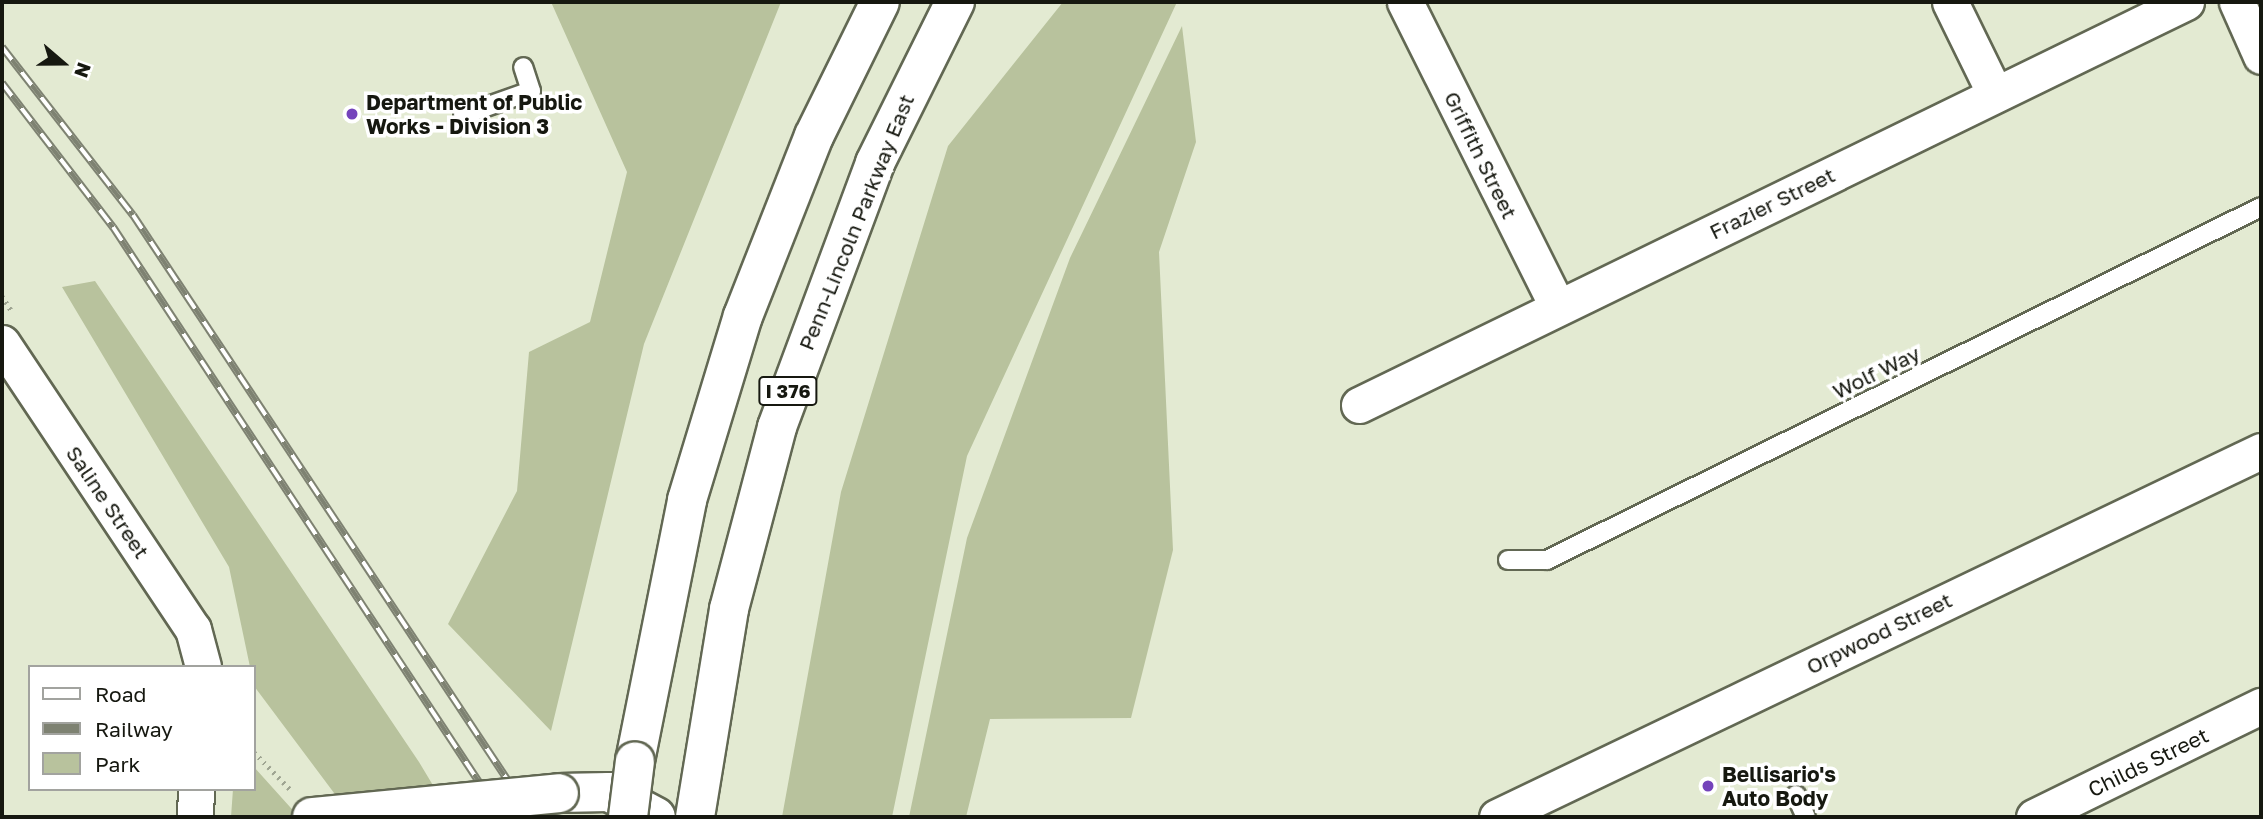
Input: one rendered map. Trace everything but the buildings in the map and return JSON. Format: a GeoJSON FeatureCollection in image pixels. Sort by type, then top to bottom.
{"type":"FeatureCollection","features":[{"type":"Feature","properties":{"kind":"main road"},"geometry":{"type":"LineString","coordinates":[[628,817],[635,761],[687,500],[743,316],[814,136],[880,2]]}},
{"type":"Feature","properties":{"kind":"main road","name":"Penn-Lincoln Parkway East"},"geometry":{"type":"LineString","coordinates":[[696,811],[729,609],[797,363],[875,163],[955,2]]}},
{"type":"Feature","properties":{"kind":"main road"},"geometry":{"type":"LineString","coordinates":[[306,808],[609,792],[656,817]]}},
{"type":"Feature","properties":{"kind":"street","name":"Griffith Street"},"geometry":{"type":"LineString","coordinates":[[1405,2],[1558,307]]}},
{"type":"Feature","properties":{"kind":"street"},"geometry":{"type":"LineString","coordinates":[[1950,2],[1995,94]]}},
{"type":"Feature","properties":{"kind":"street","name":"Frazier Street"},"geometry":{"type":"LineString","coordinates":[[1359,405],[2186,2]]}},
{"type":"Feature","properties":{"kind":"street"},"geometry":{"type":"LineString","coordinates":[[2237,2],[2261,56]]}},
{"type":"Feature","properties":{"kind":"street","name":"Saline Street"},"geometry":{"type":"LineString","coordinates":[[2,342],[193,629],[202,665]]}},
{"type":"Feature","properties":{"kind":"street","name":"Orpwood Street"},"geometry":{"type":"LineString","coordinates":[[1497,817],[2261,451]]}},
{"type":"Feature","properties":{"kind":"street","name":"Childs Street"},"geometry":{"type":"LineString","coordinates":[[2034,817],[2261,706]]}},
{"type":"Feature","properties":{"kind":"street"},"geometry":{"type":"LineString","coordinates":[[195,817],[196,791]]}},
{"type":"Feature","properties":{"kind":"lane"},"geometry":{"type":"LineString","coordinates":[[463,116],[531,91],[523,67]]}},
{"type":"Feature","properties":{"kind":"lane","name":"Wolf Way"},"geometry":{"type":"LineString","coordinates":[[1508,560],[1547,560],[2261,207]]}},
{"type":"Feature","properties":{"kind":"lane"},"geometry":{"type":"LineString","coordinates":[[1796,795],[1806,817]]}},
{"type":"Feature","properties":{"kind":"path"},"geometry":{"type":"LineString","coordinates":[[256,754],[306,808]]}},
{"type":"Feature","properties":{"kind":"green space"},"geometry":{"type":"Polygon","coordinates":[[[551,2],[781,2],[644,344],[551,731],[448,624],[517,491],[529,352],[590,322],[627,172],[551,2]]]}},
{"type":"Feature","properties":{"kind":"green space"},"geometry":{"type":"Polygon","coordinates":[[[1063,2],[1177,2],[967,456],[892,817],[782,817],[841,492],[948,146],[1063,2]]]}},
{"type":"Feature","properties":{"kind":"green space"},"geometry":{"type":"Polygon","coordinates":[[[1182,26],[1196,142],[1159,252],[1173,550],[1131,718],[990,719],[966,817],[909,817],[967,538],[1070,258],[1182,26]]]}},
{"type":"Feature","properties":{"kind":"green space"},"geometry":{"type":"Polygon","coordinates":[[[95,281],[419,762],[452,817],[352,817],[256,689],[256,665],[250,665],[229,567],[62,287],[95,281]]]}},
{"type":"Feature","properties":{"kind":"green space"},"geometry":{"type":"Polygon","coordinates":[[[256,769],[299,817],[231,817],[233,791],[256,791],[256,769]]]}},
{"type":"Feature","properties":{"kind":"railway"},"geometry":{"type":"LineString","coordinates":[[2,47],[133,215],[532,817]]}},
{"type":"Feature","properties":{"kind":"railway"},"geometry":{"type":"LineString","coordinates":[[2,83],[113,227],[502,817]]}},
{"type":"Feature","properties":{"kind":"place","name":"Department of Public Works - Division 3"},"geometry":{"type":"Point","coordinates":[352,114]}},
{"type":"Feature","properties":{"kind":"place","name":"Bellisario's Auto Body"},"geometry":{"type":"Point","coordinates":[1708,786]}}]}
